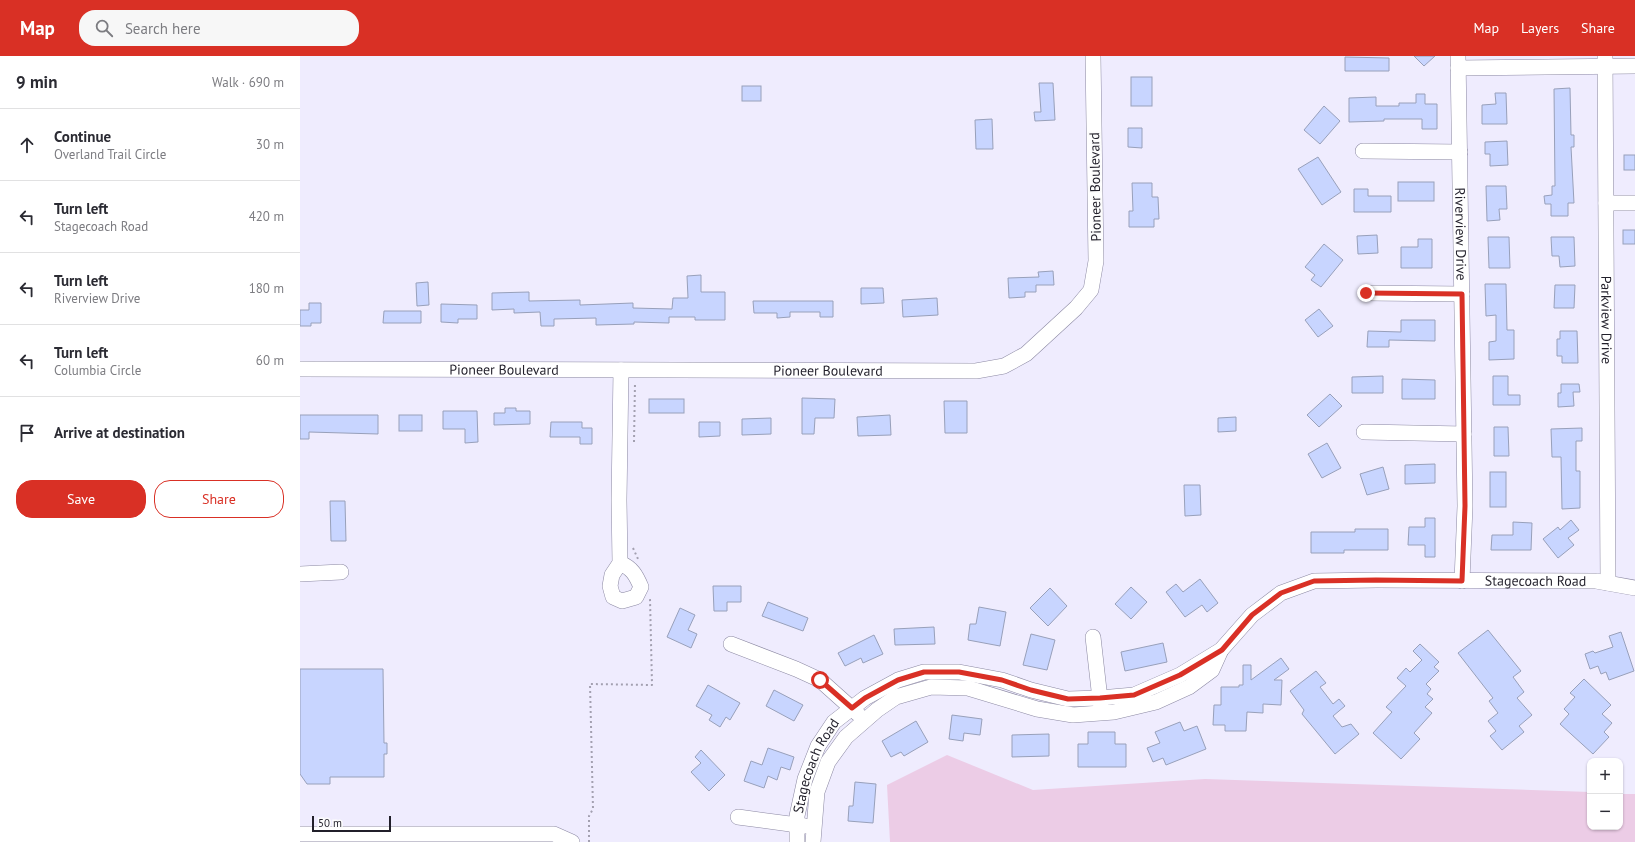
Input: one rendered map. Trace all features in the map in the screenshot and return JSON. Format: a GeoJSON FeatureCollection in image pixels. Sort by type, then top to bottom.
{"type":"FeatureCollection","features":[{"type":"Feature","properties":{"kind":"street","name":"Pioneer Boulevard"},"geometry":{"type":"LineString","coordinates":[[300,369],[976,371],[1004,366],[1026,354],[1076,308],[1091,290],[1096,261],[1093,56]]}},
{"type":"Feature","properties":{"kind":"street"},"geometry":{"type":"LineString","coordinates":[[1458,62],[1605,61],[1635,66]]}},
{"type":"Feature","properties":{"kind":"street","name":"Parkview Drive"},"geometry":{"type":"LineString","coordinates":[[1605,61],[1608,583]]}},
{"type":"Feature","properties":{"kind":"street","name":"Riverview Drive"},"geometry":{"type":"LineString","coordinates":[[1458,62],[1465,506],[1462,581]]}},
{"type":"Feature","properties":{"kind":"street"},"geometry":{"type":"LineString","coordinates":[[1364,151],[1460,152]]}},
{"type":"Feature","properties":{"kind":"street"},"geometry":{"type":"LineString","coordinates":[[1606,203],[1635,203]]}},
{"type":"Feature","properties":{"kind":"street"},"geometry":{"type":"LineString","coordinates":[[1366,293],[1462,294]]}},
{"type":"Feature","properties":{"kind":"street"},"geometry":{"type":"LineString","coordinates":[[620,563],[619,500],[621,370]]}},
{"type":"Feature","properties":{"kind":"street"},"geometry":{"type":"LineString","coordinates":[[1364,432],[1464,434]]}},
{"type":"Feature","properties":{"kind":"street"},"geometry":{"type":"LineString","coordinates":[[300,574],[341,572]]}},
{"type":"Feature","properties":{"kind":"street","name":"Stagecoach Road"},"geometry":{"type":"LineString","coordinates":[[797,842],[797,816],[805,779],[818,746],[834,722],[865,698],[898,680],[924,672],[959,672],[1002,680],[1031,690],[1100,706],[1114,712],[1156,702],[1189,687],[1212,670],[1222,650],[1252,615],[1281,593],[1314,581],[1596,581],[1635,588]]}},
{"type":"Feature","properties":{"kind":"street"},"geometry":{"type":"LineString","coordinates":[[1093,637],[1100,706]]}},
{"type":"Feature","properties":{"kind":"street"},"geometry":{"type":"LineString","coordinates":[[732,644],[796,668],[820,680],[865,720]]}},
{"type":"Feature","properties":{"kind":"street","name":"Stagecoach Road"},"geometry":{"type":"LineString","coordinates":[[813,842],[817,792],[828,762],[846,737],[876,710],[896,697],[931,687],[968,688],[1037,709],[1073,715],[1100,706]]}},
{"type":"Feature","properties":{"kind":"street"},"geometry":{"type":"LineString","coordinates":[[738,817],[814,826]]}},
{"type":"Feature","properties":{"kind":"street"},"geometry":{"type":"LineString","coordinates":[[300,834],[554,834],[572,842]]}},
{"type":"Feature","properties":{"kind":"shaded area"},"geometry":{"type":"Polygon","coordinates":[[[947,755],[1033,790],[1205,779],[1587,792],[1587,830],[1623,830],[1623,794],[1635,794],[1635,842],[890,842],[887,785],[947,755]]]}},
{"type":"Feature","properties":{"kind":"building"},"geometry":{"type":"Polygon","coordinates":[[[1414,56],[1435,56],[1424,66],[1414,56]]]}},
{"type":"Feature","properties":{"kind":"building"},"geometry":{"type":"Polygon","coordinates":[[[1345,57],[1389,58],[1389,71],[1345,71],[1345,57]]]}},
{"type":"Feature","properties":{"kind":"building"},"geometry":{"type":"Polygon","coordinates":[[[1131,77],[1152,77],[1152,106],[1131,106],[1131,77]]]}},
{"type":"Feature","properties":{"kind":"building"},"geometry":{"type":"Polygon","coordinates":[[[1039,83],[1053,83],[1055,120],[1035,121],[1034,112],[1041,112],[1039,83]]]}},
{"type":"Feature","properties":{"kind":"building"},"geometry":{"type":"Polygon","coordinates":[[[742,86],[761,86],[761,101],[742,101],[742,86]]]}},
{"type":"Feature","properties":{"kind":"building"},"geometry":{"type":"Polygon","coordinates":[[[1570,88],[1571,135],[1574,135],[1574,147],[1571,147],[1574,203],[1568,203],[1568,216],[1551,216],[1551,204],[1545,204],[1544,196],[1552,195],[1552,186],[1555,186],[1554,89],[1570,88]]]}},
{"type":"Feature","properties":{"kind":"building"},"geometry":{"type":"Polygon","coordinates":[[[1495,93],[1506,93],[1507,124],[1482,124],[1482,105],[1496,104],[1495,93]]]}},
{"type":"Feature","properties":{"kind":"building"},"geometry":{"type":"Polygon","coordinates":[[[1416,94],[1425,94],[1425,104],[1437,104],[1437,129],[1422,129],[1422,119],[1384,119],[1384,121],[1349,122],[1349,98],[1376,97],[1376,106],[1399,106],[1399,103],[1416,103],[1416,94]]]}},
{"type":"Feature","properties":{"kind":"building"},"geometry":{"type":"Polygon","coordinates":[[[1324,106],[1340,121],[1320,144],[1304,130],[1324,106]]]}},
{"type":"Feature","properties":{"kind":"building"},"geometry":{"type":"Polygon","coordinates":[[[992,119],[993,149],[976,149],[975,120],[992,119]]]}},
{"type":"Feature","properties":{"kind":"building"},"geometry":{"type":"Polygon","coordinates":[[[1128,128],[1142,128],[1142,148],[1128,147],[1128,128]]]}},
{"type":"Feature","properties":{"kind":"building"},"geometry":{"type":"Polygon","coordinates":[[[1507,141],[1508,165],[1490,166],[1490,154],[1485,154],[1485,142],[1507,141]]]}},
{"type":"Feature","properties":{"kind":"building"},"geometry":{"type":"Polygon","coordinates":[[[1624,155],[1635,155],[1635,170],[1624,170],[1624,155]]]}},
{"type":"Feature","properties":{"kind":"building"},"geometry":{"type":"Polygon","coordinates":[[[1318,157],[1341,192],[1322,205],[1298,169],[1318,157]]]}},
{"type":"Feature","properties":{"kind":"building"},"geometry":{"type":"Polygon","coordinates":[[[1398,182],[1434,182],[1434,201],[1398,201],[1398,182]]]}},
{"type":"Feature","properties":{"kind":"building"},"geometry":{"type":"Polygon","coordinates":[[[1132,183],[1152,183],[1152,197],[1158,197],[1159,219],[1154,219],[1154,227],[1129,227],[1129,211],[1133,211],[1132,183]]]}},
{"type":"Feature","properties":{"kind":"building"},"geometry":{"type":"Polygon","coordinates":[[[1486,186],[1506,186],[1507,209],[1499,209],[1500,220],[1487,221],[1486,186]]]}},
{"type":"Feature","properties":{"kind":"building"},"geometry":{"type":"Polygon","coordinates":[[[1354,189],[1368,189],[1368,196],[1391,196],[1391,212],[1354,212],[1354,189]]]}},
{"type":"Feature","properties":{"kind":"building"},"geometry":{"type":"Polygon","coordinates":[[[1623,230],[1635,230],[1635,244],[1623,244],[1623,230]]]}},
{"type":"Feature","properties":{"kind":"building"},"geometry":{"type":"Polygon","coordinates":[[[1377,235],[1378,253],[1358,254],[1357,236],[1377,235]]]}},
{"type":"Feature","properties":{"kind":"building"},"geometry":{"type":"Polygon","coordinates":[[[1488,237],[1509,237],[1510,268],[1489,268],[1488,237]]]}},
{"type":"Feature","properties":{"kind":"building"},"geometry":{"type":"Polygon","coordinates":[[[1551,237],[1574,237],[1575,266],[1560,267],[1559,256],[1552,256],[1551,237]]]}},
{"type":"Feature","properties":{"kind":"building"},"geometry":{"type":"Polygon","coordinates":[[[1418,239],[1432,239],[1432,268],[1401,268],[1401,247],[1418,247],[1418,239]]]}},
{"type":"Feature","properties":{"kind":"building"},"geometry":{"type":"Polygon","coordinates":[[[1324,244],[1343,260],[1321,287],[1311,280],[1315,275],[1305,267],[1324,244]]]}},
{"type":"Feature","properties":{"kind":"building"},"geometry":{"type":"Polygon","coordinates":[[[1053,271],[1054,285],[1036,285],[1036,292],[1025,292],[1025,297],[1009,298],[1008,278],[1039,277],[1038,272],[1053,271]]]}},
{"type":"Feature","properties":{"kind":"building"},"geometry":{"type":"Polygon","coordinates":[[[701,275],[701,292],[725,292],[725,320],[695,320],[695,317],[669,317],[669,323],[634,322],[634,324],[596,325],[596,318],[554,319],[554,326],[541,326],[540,312],[514,313],[514,309],[492,310],[492,293],[529,292],[529,301],[580,300],[580,305],[633,303],[633,308],[672,309],[673,298],[688,298],[687,276],[701,275]]]}},
{"type":"Feature","properties":{"kind":"building"},"geometry":{"type":"Polygon","coordinates":[[[428,282],[429,305],[417,306],[416,283],[428,282]]]}},
{"type":"Feature","properties":{"kind":"building"},"geometry":{"type":"Polygon","coordinates":[[[1485,284],[1506,284],[1507,330],[1514,330],[1514,359],[1489,360],[1489,342],[1496,341],[1496,315],[1486,316],[1485,284]]]}},
{"type":"Feature","properties":{"kind":"building"},"geometry":{"type":"Polygon","coordinates":[[[1555,285],[1575,285],[1574,308],[1554,308],[1555,285]]]}},
{"type":"Feature","properties":{"kind":"building"},"geometry":{"type":"Polygon","coordinates":[[[861,288],[883,288],[884,303],[861,304],[861,288]]]}},
{"type":"Feature","properties":{"kind":"building"},"geometry":{"type":"Polygon","coordinates":[[[937,298],[938,315],[903,317],[902,300],[937,298]]]}},
{"type":"Feature","properties":{"kind":"building"},"geometry":{"type":"Polygon","coordinates":[[[753,301],[833,301],[833,317],[820,317],[820,312],[790,312],[790,317],[777,318],[777,313],[754,313],[753,301]]]}},
{"type":"Feature","properties":{"kind":"building"},"geometry":{"type":"Polygon","coordinates":[[[309,303],[321,303],[321,323],[311,323],[311,326],[300,326],[300,310],[309,310],[309,303]]]}},
{"type":"Feature","properties":{"kind":"building"},"geometry":{"type":"Polygon","coordinates":[[[441,304],[477,305],[477,319],[458,319],[458,323],[441,322],[441,304]]]}},
{"type":"Feature","properties":{"kind":"building"},"geometry":{"type":"Polygon","coordinates":[[[1319,309],[1333,326],[1318,337],[1305,320],[1319,309]]]}},
{"type":"Feature","properties":{"kind":"building"},"geometry":{"type":"Polygon","coordinates":[[[384,311],[421,311],[421,323],[383,323],[384,311]]]}},
{"type":"Feature","properties":{"kind":"building"},"geometry":{"type":"Polygon","coordinates":[[[1401,320],[1435,320],[1435,341],[1389,340],[1389,347],[1367,347],[1368,331],[1401,332],[1401,320]]]}},
{"type":"Feature","properties":{"kind":"building"},"geometry":{"type":"Polygon","coordinates":[[[1560,331],[1577,331],[1578,363],[1562,363],[1562,356],[1557,356],[1557,339],[1560,339],[1560,331]]]}},
{"type":"Feature","properties":{"kind":"building"},"geometry":{"type":"Polygon","coordinates":[[[1383,376],[1383,393],[1352,393],[1352,377],[1383,376]]]}},
{"type":"Feature","properties":{"kind":"building"},"geometry":{"type":"Polygon","coordinates":[[[1493,376],[1508,376],[1508,395],[1520,395],[1520,405],[1493,405],[1493,376]]]}},
{"type":"Feature","properties":{"kind":"building"},"geometry":{"type":"Polygon","coordinates":[[[1402,379],[1435,380],[1435,399],[1402,399],[1402,379]]]}},
{"type":"Feature","properties":{"kind":"building"},"geometry":{"type":"Polygon","coordinates":[[[1561,384],[1579,384],[1580,392],[1573,392],[1574,406],[1558,407],[1558,393],[1561,393],[1561,384]]]}},
{"type":"Feature","properties":{"kind":"building"},"geometry":{"type":"Polygon","coordinates":[[[1330,394],[1342,406],[1319,427],[1307,415],[1330,394]]]}},
{"type":"Feature","properties":{"kind":"building"},"geometry":{"type":"Polygon","coordinates":[[[802,398],[835,399],[834,418],[815,418],[814,434],[802,434],[802,398]]]}},
{"type":"Feature","properties":{"kind":"building"},"geometry":{"type":"Polygon","coordinates":[[[649,399],[684,399],[684,413],[649,413],[649,399]]]}},
{"type":"Feature","properties":{"kind":"building"},"geometry":{"type":"Polygon","coordinates":[[[944,401],[967,401],[967,433],[945,433],[944,401]]]}},
{"type":"Feature","properties":{"kind":"building"},"geometry":{"type":"Polygon","coordinates":[[[505,408],[516,408],[516,411],[530,411],[530,424],[494,425],[494,413],[505,413],[505,408]]]}},
{"type":"Feature","properties":{"kind":"building"},"geometry":{"type":"Polygon","coordinates":[[[443,411],[477,411],[478,442],[465,443],[465,429],[443,429],[443,411]]]}},
{"type":"Feature","properties":{"kind":"building"},"geometry":{"type":"Polygon","coordinates":[[[300,415],[378,415],[378,434],[309,432],[309,439],[300,439],[300,415]]]}},
{"type":"Feature","properties":{"kind":"building"},"geometry":{"type":"Polygon","coordinates":[[[399,415],[422,415],[422,431],[399,431],[399,415]]]}},
{"type":"Feature","properties":{"kind":"building"},"geometry":{"type":"Polygon","coordinates":[[[890,415],[891,435],[858,436],[857,417],[890,415]]]}},
{"type":"Feature","properties":{"kind":"building"},"geometry":{"type":"Polygon","coordinates":[[[1236,417],[1236,431],[1218,432],[1218,418],[1236,417]]]}},
{"type":"Feature","properties":{"kind":"building"},"geometry":{"type":"Polygon","coordinates":[[[771,418],[771,434],[742,435],[742,419],[771,418]]]}},
{"type":"Feature","properties":{"kind":"building"},"geometry":{"type":"Polygon","coordinates":[[[551,422],[582,422],[582,428],[592,428],[592,444],[580,444],[580,437],[550,437],[551,422]]]}},
{"type":"Feature","properties":{"kind":"building"},"geometry":{"type":"Polygon","coordinates":[[[699,422],[720,422],[720,436],[699,437],[699,422]]]}},
{"type":"Feature","properties":{"kind":"building"},"geometry":{"type":"Polygon","coordinates":[[[1494,427],[1508,427],[1509,456],[1494,456],[1494,427]]]}},
{"type":"Feature","properties":{"kind":"building"},"geometry":{"type":"Polygon","coordinates":[[[1582,428],[1582,441],[1576,441],[1576,471],[1580,471],[1580,508],[1562,509],[1561,457],[1552,457],[1551,429],[1582,428]]]}},
{"type":"Feature","properties":{"kind":"building"},"geometry":{"type":"Polygon","coordinates":[[[1327,443],[1341,468],[1322,478],[1308,454],[1327,443]]]}},
{"type":"Feature","properties":{"kind":"building"},"geometry":{"type":"Polygon","coordinates":[[[1435,464],[1435,483],[1405,484],[1405,465],[1435,464]]]}},
{"type":"Feature","properties":{"kind":"building"},"geometry":{"type":"Polygon","coordinates":[[[1383,467],[1389,489],[1367,495],[1360,474],[1383,467]]]}},
{"type":"Feature","properties":{"kind":"building"},"geometry":{"type":"Polygon","coordinates":[[[1490,472],[1506,472],[1506,507],[1490,507],[1490,472]]]}},
{"type":"Feature","properties":{"kind":"building"},"geometry":{"type":"Polygon","coordinates":[[[1184,485],[1200,485],[1201,515],[1185,516],[1184,485]]]}},
{"type":"Feature","properties":{"kind":"building"},"geometry":{"type":"Polygon","coordinates":[[[330,501],[345,501],[346,541],[331,541],[330,501]]]}},
{"type":"Feature","properties":{"kind":"building"},"geometry":{"type":"Polygon","coordinates":[[[1425,518],[1435,518],[1435,557],[1425,557],[1425,545],[1408,545],[1409,527],[1425,527],[1425,518]]]}},
{"type":"Feature","properties":{"kind":"building"},"geometry":{"type":"Polygon","coordinates":[[[1571,520],[1579,530],[1568,538],[1574,545],[1558,558],[1543,539],[1558,527],[1560,530],[1571,520]]]}},
{"type":"Feature","properties":{"kind":"building"},"geometry":{"type":"Polygon","coordinates":[[[1513,522],[1532,523],[1531,550],[1491,550],[1492,535],[1513,535],[1513,522]]]}},
{"type":"Feature","properties":{"kind":"building"},"geometry":{"type":"Polygon","coordinates":[[[1355,529],[1388,529],[1388,550],[1344,550],[1344,553],[1311,553],[1311,532],[1355,532],[1355,529]]]}},
{"type":"Feature","properties":{"kind":"building"},"geometry":{"type":"Polygon","coordinates":[[[1200,579],[1218,603],[1207,612],[1202,605],[1185,617],[1166,592],[1176,584],[1183,592],[1200,579]]]}},
{"type":"Feature","properties":{"kind":"building"},"geometry":{"type":"Polygon","coordinates":[[[713,586],[741,586],[741,602],[727,602],[727,611],[714,611],[713,586]]]}},
{"type":"Feature","properties":{"kind":"building"},"geometry":{"type":"Polygon","coordinates":[[[1131,587],[1147,602],[1131,619],[1115,604],[1131,587]]]}},
{"type":"Feature","properties":{"kind":"building"},"geometry":{"type":"Polygon","coordinates":[[[1050,588],[1067,606],[1048,626],[1030,608],[1050,588]]]}},
{"type":"Feature","properties":{"kind":"building"},"geometry":{"type":"Polygon","coordinates":[[[768,602],[808,618],[803,631],[762,616],[768,602]]]}},
{"type":"Feature","properties":{"kind":"building"},"geometry":{"type":"Polygon","coordinates":[[[979,607],[1006,612],[1000,646],[968,640],[970,624],[976,624],[979,607]]]}},
{"type":"Feature","properties":{"kind":"building"},"geometry":{"type":"Polygon","coordinates":[[[680,608],[695,615],[688,630],[697,634],[691,648],[667,637],[680,608]]]}},
{"type":"Feature","properties":{"kind":"building"},"geometry":{"type":"Polygon","coordinates":[[[934,627],[935,644],[895,645],[894,629],[934,627]]]}},
{"type":"Feature","properties":{"kind":"building"},"geometry":{"type":"Polygon","coordinates":[[[1488,630],[1521,671],[1513,677],[1524,692],[1517,698],[1532,715],[1519,726],[1524,732],[1502,750],[1490,736],[1496,731],[1488,721],[1498,713],[1489,701],[1493,698],[1458,653],[1488,630]]]}},
{"type":"Feature","properties":{"kind":"building"},"geometry":{"type":"Polygon","coordinates":[[[1621,632],[1634,671],[1609,680],[1606,672],[1601,674],[1598,666],[1590,669],[1585,654],[1593,651],[1595,653],[1613,647],[1609,636],[1621,632]]]}},
{"type":"Feature","properties":{"kind":"building"},"geometry":{"type":"Polygon","coordinates":[[[1031,634],[1055,640],[1047,670],[1023,665],[1031,634]]]}},
{"type":"Feature","properties":{"kind":"building"},"geometry":{"type":"Polygon","coordinates":[[[874,635],[883,654],[863,663],[861,658],[845,666],[838,653],[874,635]]]}},
{"type":"Feature","properties":{"kind":"building"},"geometry":{"type":"Polygon","coordinates":[[[1163,643],[1167,662],[1125,671],[1121,652],[1163,643]]]}},
{"type":"Feature","properties":{"kind":"building"},"geometry":{"type":"Polygon","coordinates":[[[1420,644],[1439,662],[1434,667],[1439,671],[1426,684],[1431,689],[1427,694],[1433,699],[1425,707],[1432,713],[1414,733],[1420,739],[1401,759],[1373,733],[1392,712],[1386,707],[1406,686],[1397,678],[1406,668],[1410,672],[1422,660],[1413,651],[1420,644]]]}},
{"type":"Feature","properties":{"kind":"building"},"geometry":{"type":"Polygon","coordinates":[[[1281,658],[1289,669],[1274,680],[1282,680],[1281,705],[1263,704],[1263,713],[1247,712],[1246,731],[1225,731],[1225,725],[1213,725],[1214,705],[1221,705],[1221,687],[1239,687],[1239,685],[1243,685],[1243,665],[1251,665],[1251,680],[1281,658]]]}},
{"type":"Feature","properties":{"kind":"building"},"geometry":{"type":"Polygon","coordinates":[[[300,669],[383,669],[384,743],[387,743],[387,754],[384,754],[384,777],[330,777],[330,784],[307,784],[300,774],[300,669]]]}},
{"type":"Feature","properties":{"kind":"building"},"geometry":{"type":"Polygon","coordinates":[[[1316,671],[1326,683],[1320,687],[1333,704],[1339,699],[1345,706],[1333,716],[1342,727],[1351,724],[1359,734],[1335,754],[1302,714],[1304,710],[1290,691],[1316,671]]]}},
{"type":"Feature","properties":{"kind":"building"},"geometry":{"type":"Polygon","coordinates":[[[1584,679],[1611,705],[1602,714],[1612,723],[1604,732],[1609,737],[1593,754],[1560,724],[1569,714],[1564,709],[1575,697],[1570,693],[1584,679]]]}},
{"type":"Feature","properties":{"kind":"building"},"geometry":{"type":"Polygon","coordinates":[[[708,685],[740,703],[730,720],[726,717],[720,727],[709,720],[712,715],[696,706],[708,685]]]}},
{"type":"Feature","properties":{"kind":"building"},"geometry":{"type":"Polygon","coordinates":[[[774,690],[803,705],[794,721],[766,706],[774,690]]]}},
{"type":"Feature","properties":{"kind":"building"},"geometry":{"type":"Polygon","coordinates":[[[952,715],[982,719],[980,735],[964,733],[963,741],[949,739],[952,715]]]}},
{"type":"Feature","properties":{"kind":"building"},"geometry":{"type":"Polygon","coordinates":[[[916,721],[928,742],[904,756],[901,752],[891,757],[882,741],[916,721]]]}},
{"type":"Feature","properties":{"kind":"building"},"geometry":{"type":"Polygon","coordinates":[[[1180,722],[1184,731],[1197,726],[1206,749],[1166,765],[1163,758],[1153,762],[1147,748],[1160,743],[1155,732],[1180,722]]]}},
{"type":"Feature","properties":{"kind":"building"},"geometry":{"type":"Polygon","coordinates":[[[1088,732],[1115,732],[1115,744],[1126,744],[1126,767],[1078,767],[1078,744],[1088,744],[1088,732]]]}},
{"type":"Feature","properties":{"kind":"building"},"geometry":{"type":"Polygon","coordinates":[[[1049,734],[1049,756],[1012,757],[1012,735],[1049,734]]]}},
{"type":"Feature","properties":{"kind":"building"},"geometry":{"type":"Polygon","coordinates":[[[768,748],[794,757],[790,770],[781,767],[777,780],[768,776],[764,788],[744,781],[751,761],[762,765],[768,748]]]}},
{"type":"Feature","properties":{"kind":"building"},"geometry":{"type":"Polygon","coordinates":[[[701,750],[725,775],[709,791],[691,772],[701,763],[695,757],[701,750]]]}},
{"type":"Feature","properties":{"kind":"building"},"geometry":{"type":"Polygon","coordinates":[[[855,782],[876,784],[873,823],[848,821],[849,806],[853,806],[855,782]]]}},
{"type":"Feature","properties":{"kind":"route"},"geometry":{"type":"LineString","coordinates":[[820,680],[852,708],[865,698],[898,680],[924,672],[959,672],[1002,680],[1031,690],[1068,699],[1134,695],[1180,675],[1222,650],[1252,615],[1281,593],[1314,581],[1462,581],[1465,506],[1462,294],[1366,293]]}}]}
